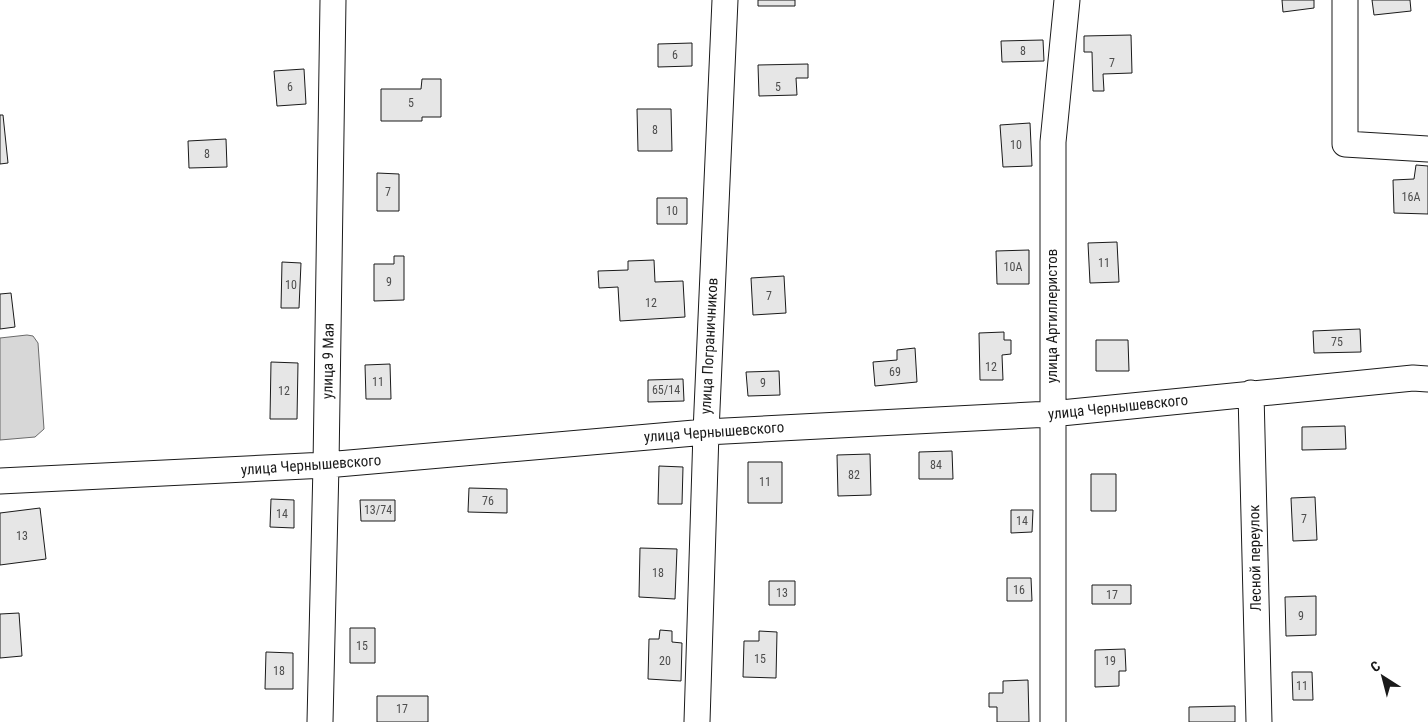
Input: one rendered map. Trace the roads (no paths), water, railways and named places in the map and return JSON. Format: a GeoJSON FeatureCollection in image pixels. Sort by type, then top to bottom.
{"type":"FeatureCollection","features":[{"type":"Feature","properties":{"kind":"street","name":"улица 9 Мая"},"geometry":{"type":"LineString","coordinates":[[320,722],[333,0]]}},
{"type":"Feature","properties":{"kind":"street","name":"улица Пограничников"},"geometry":{"type":"LineString","coordinates":[[697,722],[706,432],[725,0]]}},
{"type":"Feature","properties":{"kind":"street","name":"улица Артиллеристов"},"geometry":{"type":"LineString","coordinates":[[1053,722],[1053,142],[1067,0]]}},
{"type":"Feature","properties":{"kind":"street"},"geometry":{"type":"LineString","coordinates":[[1346,0],[1345,144],[1428,149]]}},
{"type":"Feature","properties":{"kind":"street","name":"улица Чернышевского"},"geometry":{"type":"LineString","coordinates":[[0,481],[326,466],[706,432],[1052,414],[1413,378],[1428,380]]}},
{"type":"Feature","properties":{"kind":"street","name":"Лесной переулок"},"geometry":{"type":"LineString","coordinates":[[1251,394],[1259,722]]}}]}
